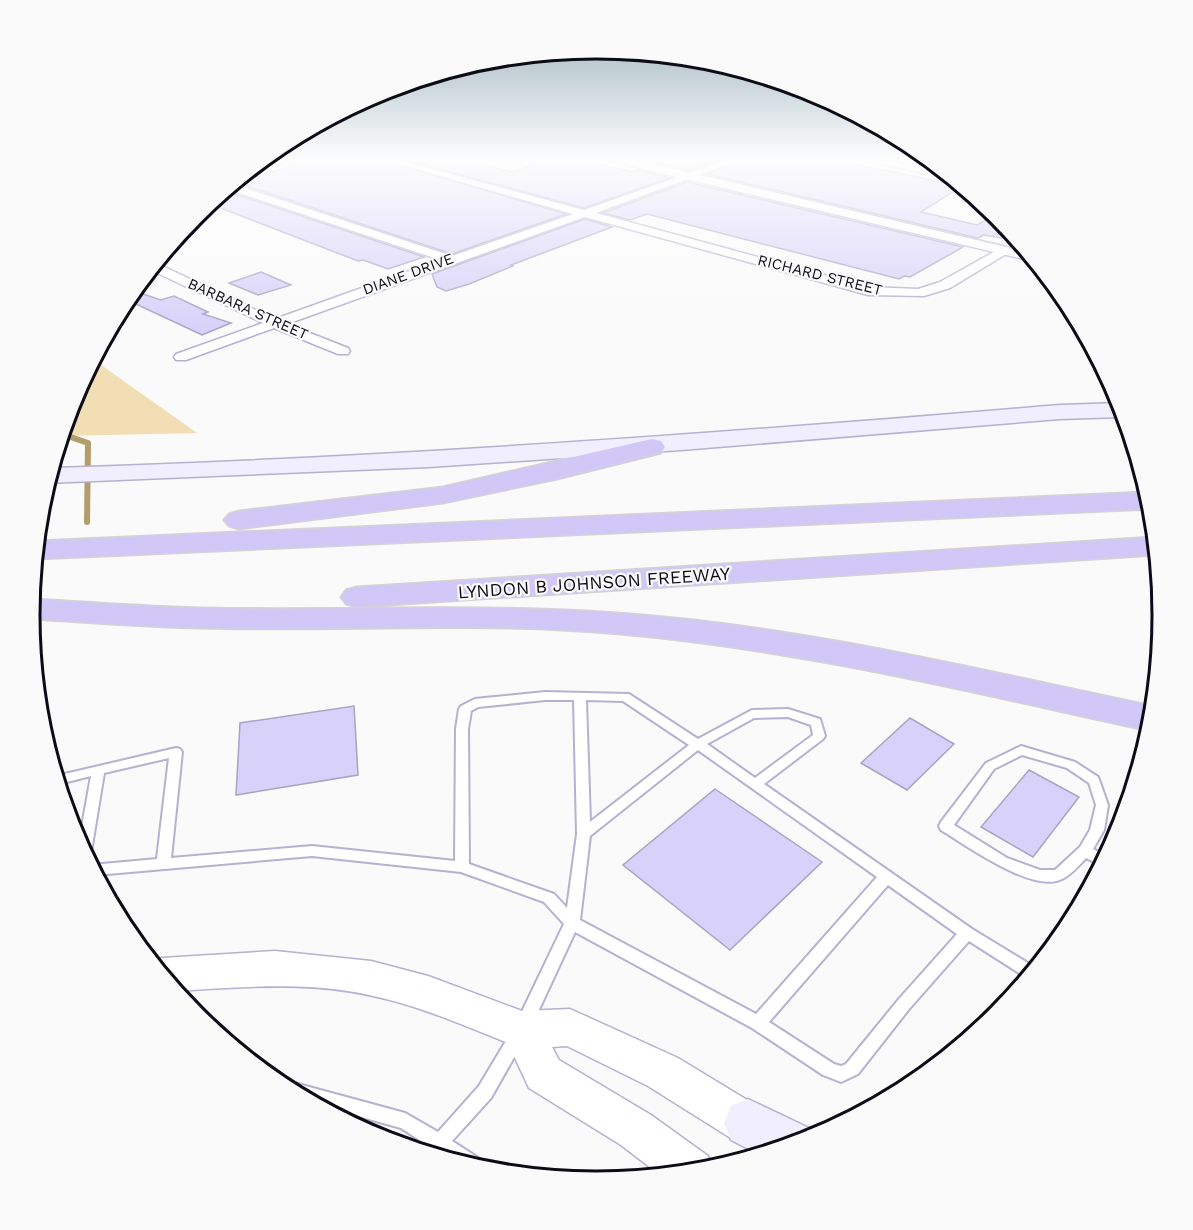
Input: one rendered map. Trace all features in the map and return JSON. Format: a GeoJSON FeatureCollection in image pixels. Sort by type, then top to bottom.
{"type":"FeatureCollection","features":[{"type":"Feature","properties":{"kind":"highway"},"geometry":{"type":"LineString","coordinates":[[84,546],[216,523],[443,495],[557,471],[652,447]]}},
{"type":"Feature","properties":{"kind":"highway"},"geometry":{"type":"LineString","coordinates":[[44,549],[1141,500]]}},
{"type":"Feature","properties":{"kind":"highway","name":"LYNDON B JOHNSON FREEWAY"},"geometry":{"type":"LineString","coordinates":[[40,607],[214,604],[440,593],[1148,547]]}},
{"type":"Feature","properties":{"kind":"highway"},"geometry":{"type":"LineString","coordinates":[[40,608],[201,618],[497,618],[617,622],[711,632],[819,648],[1143,718]]}},
{"type":"Feature","properties":{"kind":"main road"},"geometry":{"type":"LineString","coordinates":[[58,476],[652,447],[1060,412],[1113,410]]}},
{"type":"Feature","properties":{"kind":"street"},"geometry":{"type":"LineString","coordinates":[[321,216],[448,259]]}},
{"type":"Feature","properties":{"kind":"street","name":"DIANE DRIVE"},"geometry":{"type":"LineString","coordinates":[[181,357],[569,216]]}},
{"type":"Feature","properties":{"kind":"street","name":"RICHARD STREET"},"geometry":{"type":"LineString","coordinates":[[598,216],[868,291],[901,294],[919,293],[945,285],[1005,251]]}},
{"type":"Feature","properties":{"kind":"street"},"geometry":{"type":"LineString","coordinates":[[859,216],[1021,255]]}},
{"type":"Feature","properties":{"kind":"street","name":"BARBARA STREET"},"geometry":{"type":"LineString","coordinates":[[161,270],[275,324],[343,351]]}},
{"type":"Feature","properties":{"kind":"street"},"geometry":{"type":"LineString","coordinates":[[172,974],[275,968],[370,978],[428,993],[522,1029],[570,1027],[663,1072],[765,1135]]}},
{"type":"Feature","properties":{"kind":"street"},"geometry":{"type":"LineString","coordinates":[[522,1029],[544,1074],[636,1130],[681,1164]]}},
{"type":"Feature","properties":{"kind":"lane"},"geometry":{"type":"LineString","coordinates":[[462,867],[462,729],[465,709],[475,703],[545,696],[625,697],[756,784],[967,933],[1025,969]]}},
{"type":"Feature","properties":{"kind":"lane"},"geometry":{"type":"LineString","coordinates":[[438,1147],[489,1086],[522,1029],[572,923],[584,834],[580,697]]}},
{"type":"Feature","properties":{"kind":"lane"},"geometry":{"type":"LineString","coordinates":[[584,834],[698,744],[752,714],[788,713],[816,722],[819,736],[756,784]]}},
{"type":"Feature","properties":{"kind":"lane"},"geometry":{"type":"LineString","coordinates":[[1021,750],[1071,765],[1094,780],[1102,805],[1097,831],[1085,851],[1058,875],[1040,876],[1002,862],[946,826],[990,766],[1021,750]]}},
{"type":"Feature","properties":{"kind":"lane"},"geometry":{"type":"LineString","coordinates":[[65,778],[176,752],[163,865]]}},
{"type":"Feature","properties":{"kind":"lane"},"geometry":{"type":"LineString","coordinates":[[87,836],[99,769]]}},
{"type":"Feature","properties":{"kind":"lane"},"geometry":{"type":"LineString","coordinates":[[102,869],[312,851],[462,867],[549,898],[572,923],[758,1023],[829,1070],[841,1074],[852,1069],[904,1004],[967,933]]}},
{"type":"Feature","properties":{"kind":"lane"},"geometry":{"type":"LineString","coordinates":[[1085,851],[1097,857]]}},
{"type":"Feature","properties":{"kind":"lane"},"geometry":{"type":"LineString","coordinates":[[758,1023],[887,876]]}},
{"type":"Feature","properties":{"kind":"lane"},"geometry":{"type":"LineString","coordinates":[[332,1104],[405,1121],[432,1145]]}},
{"type":"Feature","properties":{"kind":"shaded area"},"geometry":{"type":"Polygon","coordinates":[[[100,365],[197,433],[70,436],[100,365]]]}},
{"type":"Feature","properties":{"kind":"building"},"geometry":{"type":"Polygon","coordinates":[[[242,216],[302,216],[424,257],[388,269],[363,260],[358,261],[242,216]]]}},
{"type":"Feature","properties":{"kind":"building"},"geometry":{"type":"Polygon","coordinates":[[[339,216],[559,216],[452,254],[339,216]]]}},
{"type":"Feature","properties":{"kind":"building"},"geometry":{"type":"Polygon","coordinates":[[[616,216],[640,216],[630,220],[616,216]]]}},
{"type":"Feature","properties":{"kind":"building"},"geometry":{"type":"Polygon","coordinates":[[[656,216],[833,216],[963,247],[910,277],[904,276],[899,279],[656,216]]]}},
{"type":"Feature","properties":{"kind":"building"},"geometry":{"type":"Polygon","coordinates":[[[887,216],[940,216],[977,225],[987,219],[1006,239],[984,235],[978,238],[887,216]]]}},
{"type":"Feature","properties":{"kind":"building"},"geometry":{"type":"Polygon","coordinates":[[[585,219],[612,227],[511,265],[513,266],[469,284],[446,291],[437,287],[432,274],[585,219]]]}},
{"type":"Feature","properties":{"kind":"building"},"geometry":{"type":"Polygon","coordinates":[[[261,272],[291,285],[258,295],[229,283],[261,272]]]}},
{"type":"Feature","properties":{"kind":"building"},"geometry":{"type":"Polygon","coordinates":[[[143,294],[161,300],[174,296],[208,312],[203,314],[231,323],[202,335],[136,304],[143,294]]]}},
{"type":"Feature","properties":{"kind":"building"},"geometry":{"type":"Polygon","coordinates":[[[354,706],[358,775],[236,795],[240,723],[354,706]]]}},
{"type":"Feature","properties":{"kind":"building"},"geometry":{"type":"Polygon","coordinates":[[[910,718],[954,744],[907,790],[861,763],[910,718]]]}},
{"type":"Feature","properties":{"kind":"building"},"geometry":{"type":"Polygon","coordinates":[[[1029,770],[1079,797],[1033,857],[981,827],[1029,770]]]}},
{"type":"Feature","properties":{"kind":"building"},"geometry":{"type":"Polygon","coordinates":[[[715,789],[822,862],[730,950],[623,865],[715,789]]]}},
{"type":"Feature","properties":{"kind":"waterway"},"geometry":{"type":"LineString","coordinates":[[70,437],[88,443],[87,522]]}}]}
